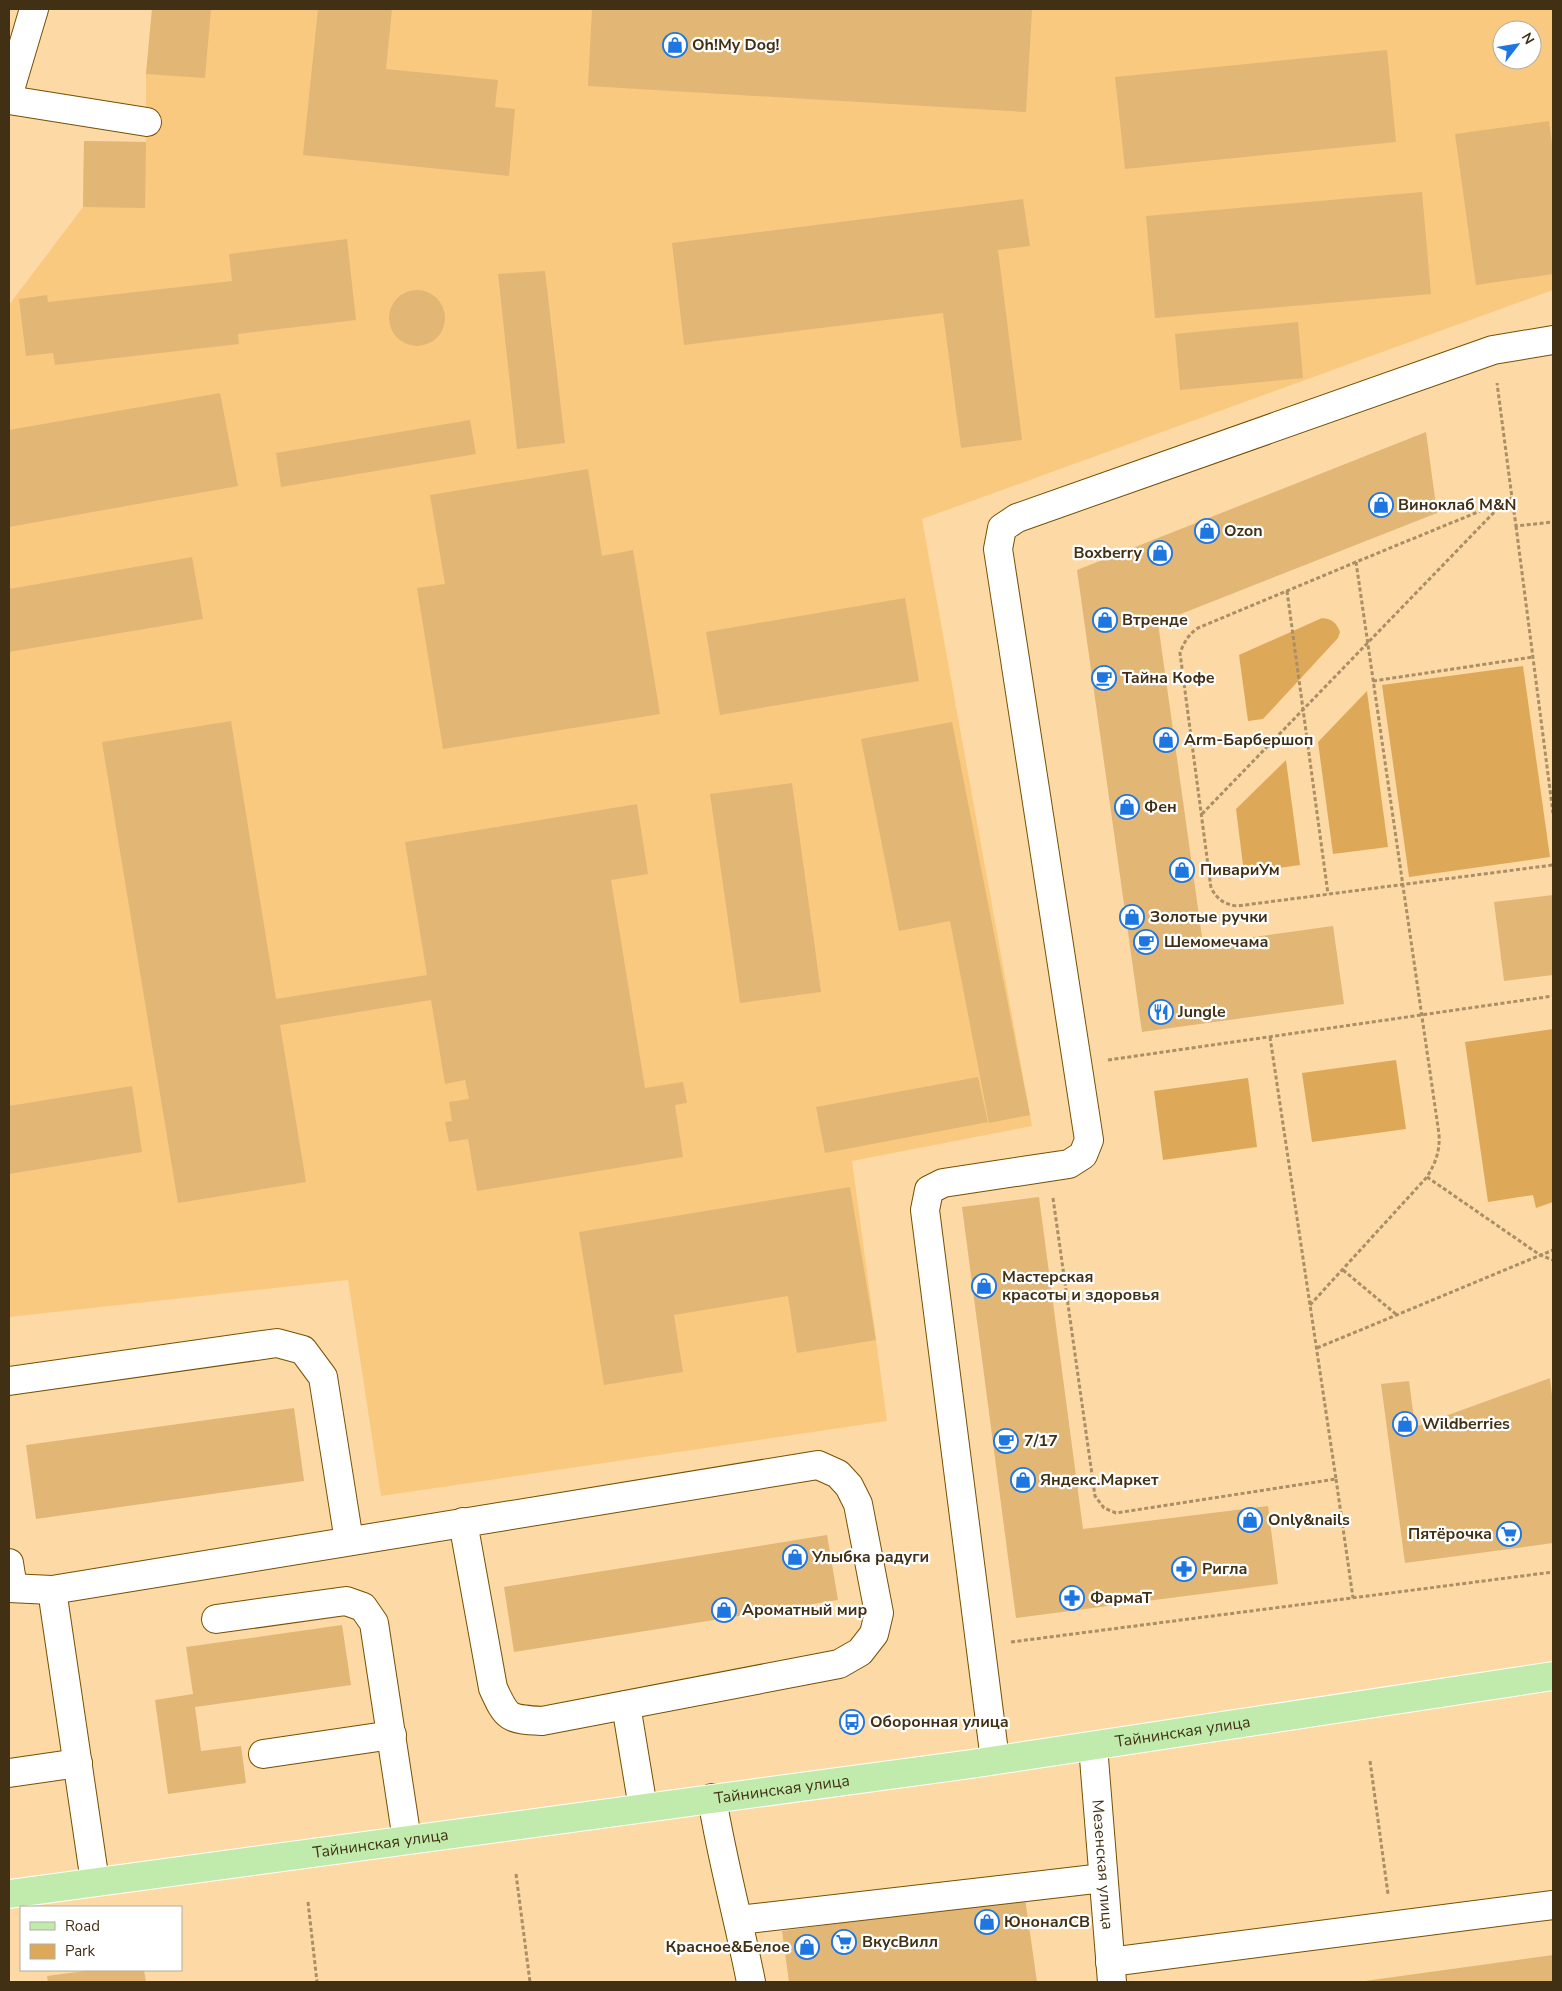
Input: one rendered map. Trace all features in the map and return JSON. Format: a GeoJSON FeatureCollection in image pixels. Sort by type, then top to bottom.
{"type":"FeatureCollection","features":[{"type":"Feature","properties":{"kind":"main road","name":"Тайнинская улица"},"geometry":{"type":"LineString","coordinates":[[9,1894],[995,1760],[1553,1676]]}},
{"type":"Feature","properties":{"kind":"street"},"geometry":{"type":"LineString","coordinates":[[9,93],[34,9]]}},
{"type":"Feature","properties":{"kind":"street"},"geometry":{"type":"LineString","coordinates":[[9,100],[146,122]]}},
{"type":"Feature","properties":{"kind":"street"},"geometry":{"type":"LineString","coordinates":[[995,1760],[924,1210],[929,1190],[942,1183],[1069,1164],[1083,1155],[1088,1140],[998,549],[1002,528],[1016,518],[1493,350],[1553,340]]}},
{"type":"Feature","properties":{"kind":"street"},"geometry":{"type":"LineString","coordinates":[[9,1381],[277,1343],[302,1350],[323,1377],[349,1541]]}},
{"type":"Feature","properties":{"kind":"street"},"geometry":{"type":"LineString","coordinates":[[10,1580],[52,1590],[463,1522],[818,1465],[838,1474],[849,1486],[858,1504],[879,1613],[874,1634],[860,1652],[839,1664],[542,1722],[518,1720],[504,1711],[493,1688],[463,1522]]}},
{"type":"Feature","properties":{"kind":"street"},"geometry":{"type":"LineString","coordinates":[[52,1590],[94,1882]]}},
{"type":"Feature","properties":{"kind":"street"},"geometry":{"type":"LineString","coordinates":[[216,1619],[346,1601],[363,1607],[374,1623],[407,1840]]}},
{"type":"Feature","properties":{"kind":"street"},"geometry":{"type":"LineString","coordinates":[[626,1705],[644,1808]]}},
{"type":"Feature","properties":{"kind":"street"},"geometry":{"type":"LineString","coordinates":[[263,1754],[392,1735]]}},
{"type":"Feature","properties":{"kind":"street","name":"Мезенская улица"},"geometry":{"type":"LineString","coordinates":[[1093,1746],[1111,1972]]}},
{"type":"Feature","properties":{"kind":"street"},"geometry":{"type":"LineString","coordinates":[[9,1773],[78,1762]]}},
{"type":"Feature","properties":{"kind":"street"},"geometry":{"type":"LineString","coordinates":[[712,1798],[721,1851],[739,1920],[751,1982]]}},
{"type":"Feature","properties":{"kind":"street"},"geometry":{"type":"LineString","coordinates":[[739,1920],[1104,1878]]}},
{"type":"Feature","properties":{"kind":"street"},"geometry":{"type":"LineString","coordinates":[[1111,1972],[1392,1926],[1553,1905]]}},
{"type":"Feature","properties":{"kind":"path"},"geometry":{"type":"LineString","coordinates":[[1493,350],[1553,813]]}},
{"type":"Feature","properties":{"kind":"path"},"geometry":{"type":"LineString","coordinates":[[1512,498],[1198,628],[1192,632],[1183,644],[1180,653],[1211,888],[1221,902],[1237,906],[1553,865]]}},
{"type":"Feature","properties":{"kind":"path"},"geometry":{"type":"LineString","coordinates":[[1202,814],[1506,500]]}},
{"type":"Feature","properties":{"kind":"path"},"geometry":{"type":"LineString","coordinates":[[1516,526],[1553,522]]}},
{"type":"Feature","properties":{"kind":"path"},"geometry":{"type":"LineString","coordinates":[[1310,1305],[1427,1177],[1438,1158],[1439,1141],[1422,1015],[1356,562]]}},
{"type":"Feature","properties":{"kind":"path"},"geometry":{"type":"LineString","coordinates":[[1288,591],[1328,894]]}},
{"type":"Feature","properties":{"kind":"path"},"geometry":{"type":"LineString","coordinates":[[1373,681],[1533,657]]}},
{"type":"Feature","properties":{"kind":"path"},"geometry":{"type":"LineString","coordinates":[[1077,1064],[1553,996]]}},
{"type":"Feature","properties":{"kind":"path"},"geometry":{"type":"LineString","coordinates":[[1270,1036],[1353,1598]]}},
{"type":"Feature","properties":{"kind":"path"},"geometry":{"type":"LineString","coordinates":[[1049,1167],[1095,1496],[1104,1508],[1116,1513],[1336,1479]]}},
{"type":"Feature","properties":{"kind":"path"},"geometry":{"type":"LineString","coordinates":[[1427,1177],[1540,1255],[1553,1260]]}},
{"type":"Feature","properties":{"kind":"path"},"geometry":{"type":"LineString","coordinates":[[1317,1348],[1553,1250]]}},
{"type":"Feature","properties":{"kind":"path"},"geometry":{"type":"LineString","coordinates":[[1343,1270],[1397,1315]]}},
{"type":"Feature","properties":{"kind":"path"},"geometry":{"type":"LineString","coordinates":[[980,1646],[1553,1572]]}},
{"type":"Feature","properties":{"kind":"path"},"geometry":{"type":"LineString","coordinates":[[1370,1761],[1392,1926]]}},
{"type":"Feature","properties":{"kind":"path"},"geometry":{"type":"LineString","coordinates":[[516,1874],[530,1982]]}},
{"type":"Feature","properties":{"kind":"path"},"geometry":{"type":"LineString","coordinates":[[308,1902],[317,1982]]}},
{"type":"Feature","properties":{"kind":"shaded area"},"geometry":{"type":"Polygon","coordinates":[[[152,9],[1553,9],[1553,290],[922,519],[1032,1126],[852,1161],[887,1421],[381,1496],[348,1280],[9,1317],[9,305],[83,207],[84,141],[146,142],[146,74],[152,9]]]}},
{"type":"Feature","properties":{"kind":"green space"},"geometry":{"type":"Polygon","coordinates":[[[1322,618],[1335,623],[1340,632],[1338,638],[1263,719],[1248,721],[1239,655],[1322,618]]]}},
{"type":"Feature","properties":{"kind":"green space"},"geometry":{"type":"Polygon","coordinates":[[[1523,666],[1550,857],[1409,877],[1382,685],[1523,666]]]}},
{"type":"Feature","properties":{"kind":"green space"},"geometry":{"type":"Polygon","coordinates":[[[1367,691],[1388,847],[1333,854],[1318,742],[1367,691]]]}},
{"type":"Feature","properties":{"kind":"green space"},"geometry":{"type":"Polygon","coordinates":[[[1286,760],[1300,865],[1244,873],[1236,809],[1286,760]]]}},
{"type":"Feature","properties":{"kind":"green space"},"geometry":{"type":"Polygon","coordinates":[[[1553,1029],[1553,1202],[1536,1208],[1533,1195],[1488,1202],[1465,1042],[1553,1029]]]}},
{"type":"Feature","properties":{"kind":"green space"},"geometry":{"type":"Polygon","coordinates":[[[1396,1060],[1406,1129],[1312,1142],[1302,1073],[1396,1060]]]}},
{"type":"Feature","properties":{"kind":"green space"},"geometry":{"type":"Polygon","coordinates":[[[1248,1078],[1257,1147],[1163,1160],[1154,1091],[1248,1078]]]}},
{"type":"Feature","properties":{"kind":"building"},"geometry":{"type":"Polygon","coordinates":[[[152,9],[211,9],[205,78],[146,74],[152,9]]]}},
{"type":"Feature","properties":{"kind":"building"},"geometry":{"type":"Polygon","coordinates":[[[318,9],[392,9],[386,69],[498,80],[495,107],[515,109],[509,176],[303,155],[318,9]]]}},
{"type":"Feature","properties":{"kind":"building"},"geometry":{"type":"Polygon","coordinates":[[[592,9],[1032,9],[1026,112],[588,86],[592,9]]]}},
{"type":"Feature","properties":{"kind":"building"},"geometry":{"type":"Polygon","coordinates":[[[1387,50],[1396,142],[1125,169],[1115,77],[1387,50]]]}},
{"type":"Feature","properties":{"kind":"building"},"geometry":{"type":"Polygon","coordinates":[[[1549,121],[1553,152],[1553,274],[1476,285],[1455,134],[1549,121]]]}},
{"type":"Feature","properties":{"kind":"building"},"geometry":{"type":"Polygon","coordinates":[[[84,141],[146,142],[145,208],[83,207],[84,141]]]}},
{"type":"Feature","properties":{"kind":"building"},"geometry":{"type":"Polygon","coordinates":[[[1422,192],[1431,294],[1155,318],[1146,216],[1422,192]]]}},
{"type":"Feature","properties":{"kind":"building"},"geometry":{"type":"Polygon","coordinates":[[[1023,199],[1030,246],[998,250],[1022,440],[961,448],[943,313],[684,345],[672,243],[1023,199]]]}},
{"type":"Feature","properties":{"kind":"building"},"geometry":{"type":"Polygon","coordinates":[[[347,239],[356,320],[238,334],[239,344],[55,365],[53,353],[26,356],[19,299],[47,295],[48,302],[232,281],[229,254],[347,239]]]}},
{"type":"Feature","properties":{"kind":"building"},"geometry":{"type":"Polygon","coordinates":[[[545,271],[565,443],[517,449],[498,274],[545,271]]]}},
{"type":"Feature","properties":{"kind":"building"},"geometry":{"type":"Polygon","coordinates":[[[417,290],[428,292],[437,298],[443,307],[445,318],[443,329],[437,338],[428,344],[417,346],[406,344],[397,338],[391,329],[389,318],[391,307],[397,298],[406,292],[417,290]]]}},
{"type":"Feature","properties":{"kind":"building"},"geometry":{"type":"Polygon","coordinates":[[[1298,322],[1303,378],[1180,390],[1175,334],[1298,322]]]}},
{"type":"Feature","properties":{"kind":"building"},"geometry":{"type":"Polygon","coordinates":[[[220,393],[238,486],[9,527],[9,430],[220,393]]]}},
{"type":"Feature","properties":{"kind":"building"},"geometry":{"type":"Polygon","coordinates":[[[470,420],[476,454],[281,487],[276,453],[470,420]]]}},
{"type":"Feature","properties":{"kind":"building"},"geometry":{"type":"Polygon","coordinates":[[[1426,432],[1437,513],[1158,623],[1203,944],[1333,926],[1344,1004],[1142,1032],[1077,570],[1426,432]]]}},
{"type":"Feature","properties":{"kind":"building"},"geometry":{"type":"Polygon","coordinates":[[[588,469],[602,556],[633,550],[660,714],[443,749],[417,588],[445,584],[430,495],[588,469]]]}},
{"type":"Feature","properties":{"kind":"building"},"geometry":{"type":"Polygon","coordinates":[[[192,557],[203,619],[9,652],[9,589],[192,557]]]}},
{"type":"Feature","properties":{"kind":"building"},"geometry":{"type":"Polygon","coordinates":[[[905,598],[919,681],[720,715],[706,632],[905,598]]]}},
{"type":"Feature","properties":{"kind":"building"},"geometry":{"type":"Polygon","coordinates":[[[231,721],[276,999],[427,975],[405,842],[637,804],[648,874],[611,880],[645,1088],[683,1082],[687,1103],[675,1105],[683,1157],[477,1191],[468,1139],[449,1142],[445,1122],[452,1121],[449,1102],[469,1099],[465,1080],[445,1084],[431,1000],[280,1025],[306,1182],[178,1203],[102,742],[231,721]]]}},
{"type":"Feature","properties":{"kind":"building"},"geometry":{"type":"Polygon","coordinates":[[[952,722],[1030,1115],[989,1123],[950,921],[899,931],[861,739],[952,722]]]}},
{"type":"Feature","properties":{"kind":"building"},"geometry":{"type":"Polygon","coordinates":[[[792,783],[821,992],[740,1003],[710,794],[792,783]]]}},
{"type":"Feature","properties":{"kind":"building"},"geometry":{"type":"Polygon","coordinates":[[[1553,895],[1553,975],[1504,981],[1494,902],[1553,895]]]}},
{"type":"Feature","properties":{"kind":"building"},"geometry":{"type":"Polygon","coordinates":[[[978,1077],[988,1122],[825,1153],[816,1107],[978,1077]]]}},
{"type":"Feature","properties":{"kind":"building"},"geometry":{"type":"Polygon","coordinates":[[[132,1086],[142,1152],[9,1174],[9,1106],[132,1086]]]}},
{"type":"Feature","properties":{"kind":"building"},"geometry":{"type":"Polygon","coordinates":[[[850,1187],[876,1340],[797,1353],[788,1296],[674,1315],[683,1372],[604,1385],[579,1232],[850,1187]]]}},
{"type":"Feature","properties":{"kind":"building"},"geometry":{"type":"Polygon","coordinates":[[[1039,1197],[1083,1529],[1268,1506],[1278,1584],[1016,1618],[962,1207],[1039,1197]]]}},
{"type":"Feature","properties":{"kind":"building"},"geometry":{"type":"Polygon","coordinates":[[[1550,1378],[1553,1404],[1553,1543],[1405,1563],[1381,1384],[1409,1381],[1415,1427],[1550,1378]]]}},
{"type":"Feature","properties":{"kind":"building"},"geometry":{"type":"Polygon","coordinates":[[[294,1408],[304,1481],[36,1519],[26,1445],[294,1408]]]}},
{"type":"Feature","properties":{"kind":"building"},"geometry":{"type":"Polygon","coordinates":[[[827,1535],[838,1600],[514,1652],[504,1587],[827,1535]]]}},
{"type":"Feature","properties":{"kind":"building"},"geometry":{"type":"Polygon","coordinates":[[[342,1625],[351,1685],[195,1707],[201,1751],[241,1746],[246,1783],[168,1794],[155,1700],[193,1694],[186,1647],[342,1625]]]}},
{"type":"Feature","properties":{"kind":"building"},"geometry":{"type":"Polygon","coordinates":[[[1025,1898],[1037,1982],[789,1982],[782,1931],[1025,1898]]]}},
{"type":"Feature","properties":{"kind":"building"},"geometry":{"type":"Polygon","coordinates":[[[1553,1955],[1553,1982],[1365,1982],[1365,1981],[1553,1955]]]}},
{"type":"Feature","properties":{"kind":"building"},"geometry":{"type":"Polygon","coordinates":[[[85,1971],[144,1971],[146,1982],[48,1982],[47,1976],[85,1971]]]}},
{"type":"Feature","properties":{"kind":"place","name":"Oh!My Dog!"},"geometry":{"type":"Point","coordinates":[675,45]}},
{"type":"Feature","properties":{"kind":"place","name":"Виноклаб М&N"},"geometry":{"type":"Point","coordinates":[1381,505]}},
{"type":"Feature","properties":{"kind":"place","name":"Ozon"},"geometry":{"type":"Point","coordinates":[1207,531]}},
{"type":"Feature","properties":{"kind":"place","name":"Boxberry"},"geometry":{"type":"Point","coordinates":[1160,553]}},
{"type":"Feature","properties":{"kind":"place","name":"Втренде"},"geometry":{"type":"Point","coordinates":[1105,620]}},
{"type":"Feature","properties":{"kind":"place","name":"Тайна Кофе"},"geometry":{"type":"Point","coordinates":[1104,678]}},
{"type":"Feature","properties":{"kind":"place","name":"Arm-Барбершоп"},"geometry":{"type":"Point","coordinates":[1166,740]}},
{"type":"Feature","properties":{"kind":"place","name":"Фен"},"geometry":{"type":"Point","coordinates":[1127,807]}},
{"type":"Feature","properties":{"kind":"place","name":"ПивариУм"},"geometry":{"type":"Point","coordinates":[1182,870]}},
{"type":"Feature","properties":{"kind":"place","name":"Золотые ручки"},"geometry":{"type":"Point","coordinates":[1132,917]}},
{"type":"Feature","properties":{"kind":"place","name":"Шемомечама"},"geometry":{"type":"Point","coordinates":[1146,942]}},
{"type":"Feature","properties":{"kind":"place","name":"Jungle"},"geometry":{"type":"Point","coordinates":[1161,1012]}},
{"type":"Feature","properties":{"kind":"place","name":"Мастерская красоты и здоровья"},"geometry":{"type":"Point","coordinates":[984,1286]}},
{"type":"Feature","properties":{"kind":"place","name":"Wildberries"},"geometry":{"type":"Point","coordinates":[1405,1424]}},
{"type":"Feature","properties":{"kind":"place","name":"7/17"},"geometry":{"type":"Point","coordinates":[1006,1441]}},
{"type":"Feature","properties":{"kind":"place","name":"Яндекс.Маркет"},"geometry":{"type":"Point","coordinates":[1023,1480]}},
{"type":"Feature","properties":{"kind":"place","name":"Only&nails"},"geometry":{"type":"Point","coordinates":[1250,1520]}},
{"type":"Feature","properties":{"kind":"place","name":"Пятёрочка"},"geometry":{"type":"Point","coordinates":[1509,1534]}},
{"type":"Feature","properties":{"kind":"place","name":"Улыбка радуги"},"geometry":{"type":"Point","coordinates":[795,1557]}},
{"type":"Feature","properties":{"kind":"place","name":"Ригла"},"geometry":{"type":"Point","coordinates":[1184,1569]}},
{"type":"Feature","properties":{"kind":"place","name":"ФармаТ"},"geometry":{"type":"Point","coordinates":[1072,1598]}},
{"type":"Feature","properties":{"kind":"place","name":"Ароматный мир"},"geometry":{"type":"Point","coordinates":[724,1610]}},
{"type":"Feature","properties":{"kind":"place","name":"Оборонная улица"},"geometry":{"type":"Point","coordinates":[852,1722]}},
{"type":"Feature","properties":{"kind":"place","name":"ЮноналСВ"},"geometry":{"type":"Point","coordinates":[987,1922]}},
{"type":"Feature","properties":{"kind":"place","name":"ВкусВилл"},"geometry":{"type":"Point","coordinates":[844,1942]}},
{"type":"Feature","properties":{"kind":"place","name":"Красное&Белое"},"geometry":{"type":"Point","coordinates":[807,1947]}}]}
